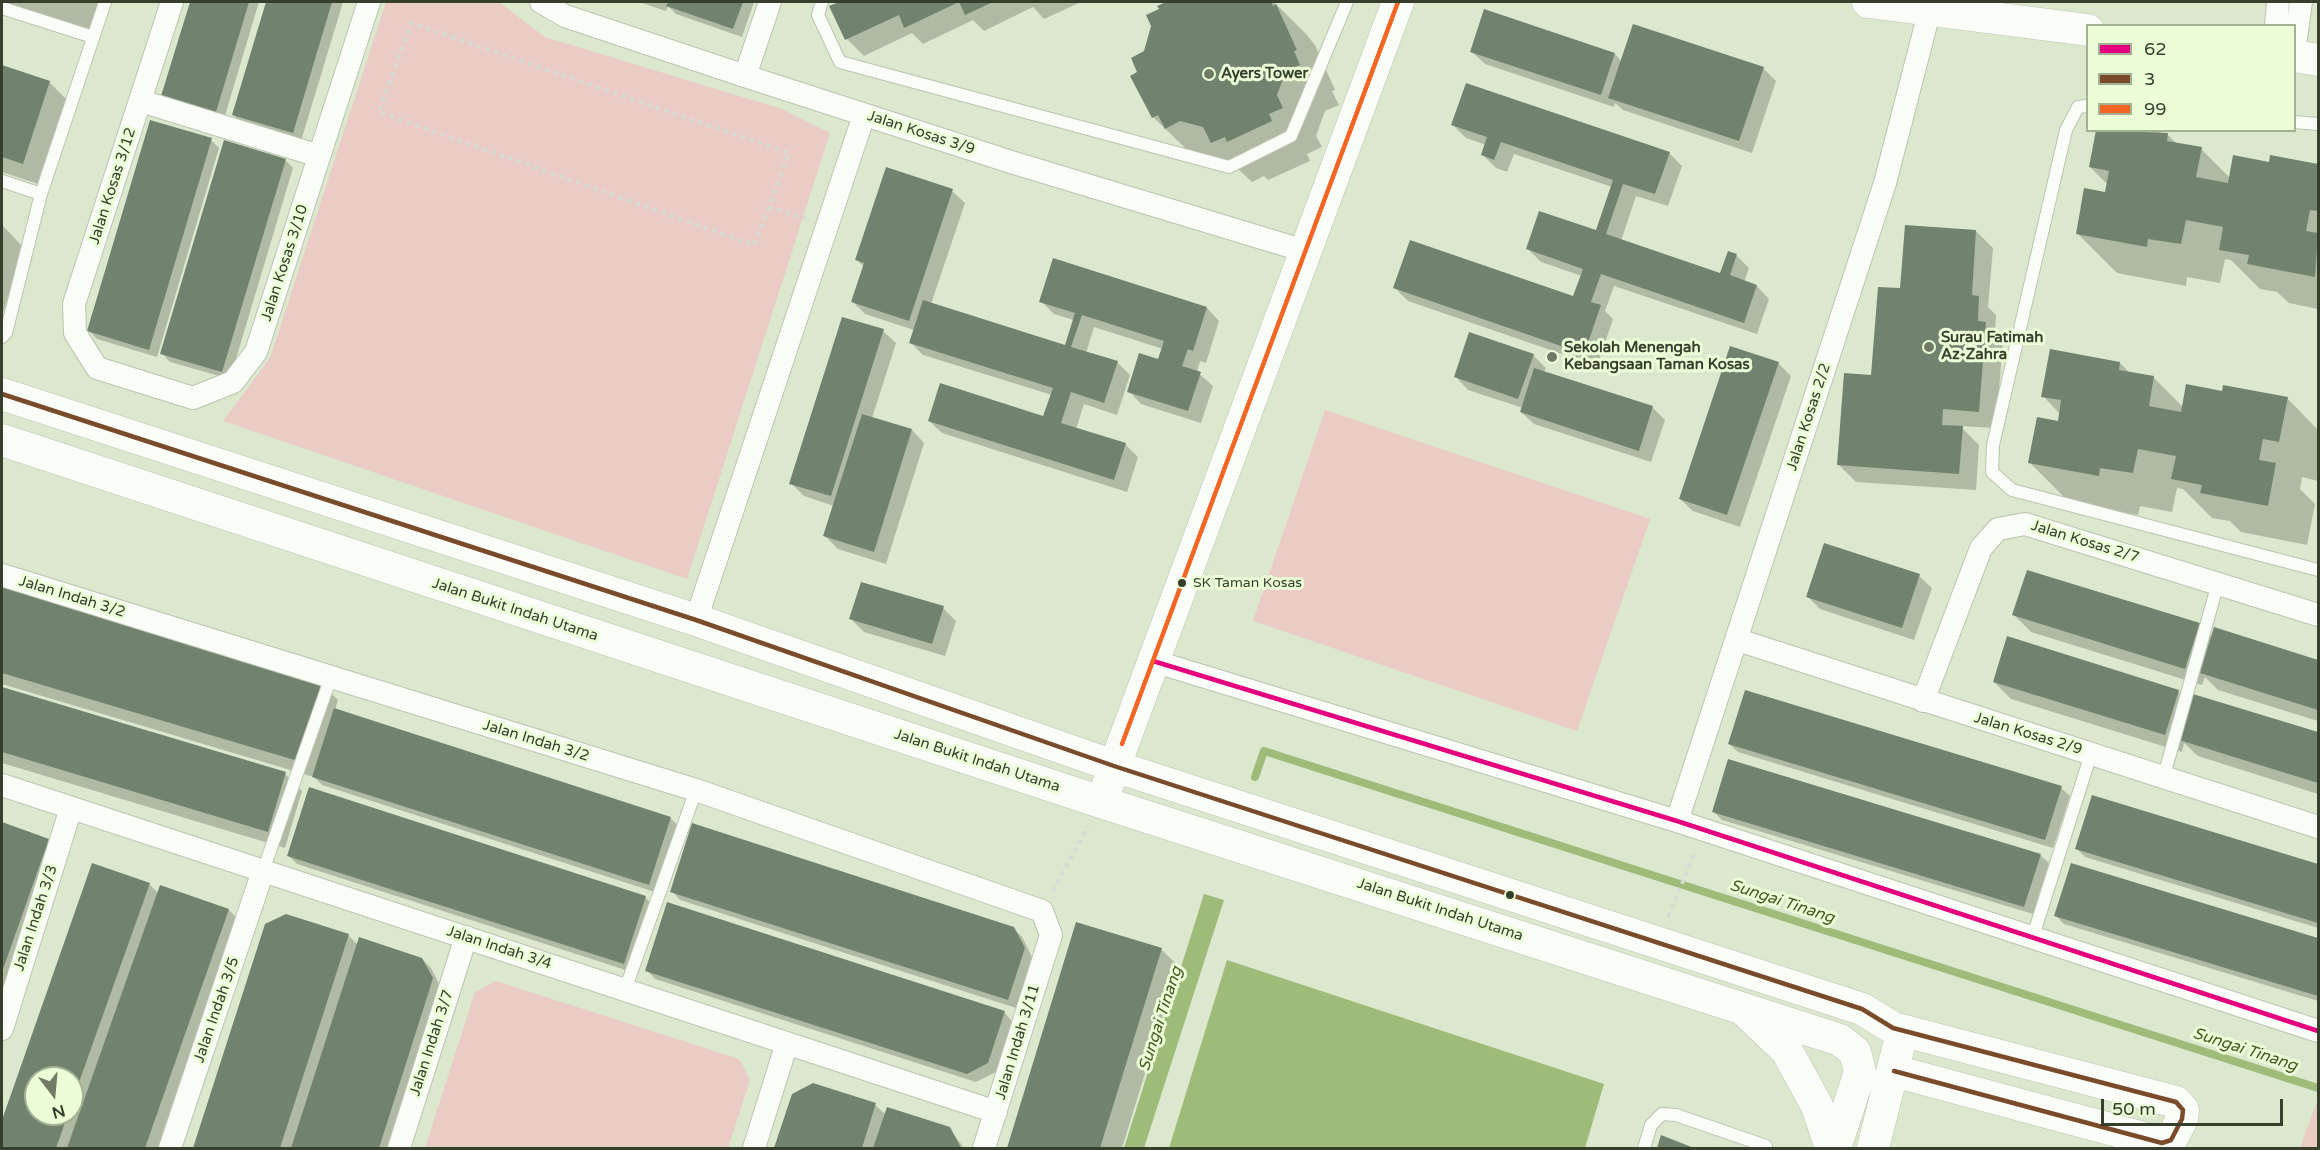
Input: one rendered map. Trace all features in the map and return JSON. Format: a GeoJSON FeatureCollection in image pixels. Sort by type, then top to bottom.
{"type":"FeatureCollection","features":[{"type":"Feature","properties":{"kind":"street","name":"Jalan Kosas 3/12"},"geometry":{"type":"LineString","coordinates":[[98,368],[75,333],[74,304],[172,2]]}},
{"type":"Feature","properties":{"kind":"street","name":"Jalan Kosas 3/10"},"geometry":{"type":"LineString","coordinates":[[98,368],[193,398],[233,382],[256,352],[369,2]]}},
{"type":"Feature","properties":{"kind":"street","name":"Jalan Kosas 3/9"},"geometry":{"type":"LineString","coordinates":[[541,2],[568,9],[745,76],[864,115],[1305,251]]}},
{"type":"Feature","properties":{"kind":"street"},"geometry":{"type":"LineString","coordinates":[[745,76],[770,2]]}},
{"type":"Feature","properties":{"kind":"street"},"geometry":{"type":"LineString","coordinates":[[1868,2],[2086,30]]}},
{"type":"Feature","properties":{"kind":"street"},"geometry":{"type":"LineString","coordinates":[[2276,24],[2278,2]]}},
{"type":"Feature","properties":{"kind":"street"},"geometry":{"type":"LineString","coordinates":[[2296,45],[2301,2]]}},
{"type":"Feature","properties":{"kind":"street"},"geometry":{"type":"LineString","coordinates":[[1101,802],[1305,251],[1400,6]]}},
{"type":"Feature","properties":{"kind":"street","name":"Jalan Kosas 2/2"},"geometry":{"type":"LineString","coordinates":[[1677,821],[1738,640],[1885,183],[1930,9]]}},
{"type":"Feature","properties":{"kind":"street"},"geometry":{"type":"LineString","coordinates":[[2296,54],[2319,60]]}},
{"type":"Feature","properties":{"kind":"street"},"geometry":{"type":"LineString","coordinates":[[141,101],[319,156]]}},
{"type":"Feature","properties":{"kind":"street"},"geometry":{"type":"LineString","coordinates":[[696,620],[864,115]]}},
{"type":"Feature","properties":{"kind":"street"},"geometry":{"type":"LineString","coordinates":[[2,393],[696,620],[1114,766],[1862,1009],[1893,1028],[2176,1102],[2183,1110],[2182,1119],[2171,1140],[2162,1143],[1894,1071]]}},
{"type":"Feature","properties":{"kind":"street","name":"Jalan Bukit Indah Utama"},"geometry":{"type":"LineString","coordinates":[[2,440],[1101,802],[1840,1040],[1855,1052],[1860,1071],[1835,1149]]}},
{"type":"Feature","properties":{"kind":"street"},"geometry":{"type":"LineString","coordinates":[[2,463],[64,462]]}},
{"type":"Feature","properties":{"kind":"street","name":"Jalan Kosas 2/7"},"geometry":{"type":"LineString","coordinates":[[1923,701],[1981,548],[1998,529],[2025,524],[2319,615]]}},
{"type":"Feature","properties":{"kind":"street","name":"Jalan Indah 3/2"},"geometry":{"type":"LineString","coordinates":[[2,575],[696,790],[1042,911]]}},
{"type":"Feature","properties":{"kind":"street","name":"Jalan Kosas 2/9"},"geometry":{"type":"LineString","coordinates":[[1738,640],[2319,827]]}},
{"type":"Feature","properties":{"kind":"street"},"geometry":{"type":"LineString","coordinates":[[1153,661],[1677,821],[2319,1031]]}},
{"type":"Feature","properties":{"kind":"street","name":"Jalan Indah 3/4"},"geometry":{"type":"LineString","coordinates":[[2,785],[996,1112]]}},
{"type":"Feature","properties":{"kind":"street","name":"Jalan Indah 3/3"},"geometry":{"type":"LineString","coordinates":[[2,1029],[71,808]]}},
{"type":"Feature","properties":{"kind":"street","name":"Jalan Indah 3/5"},"geometry":{"type":"LineString","coordinates":[[170,1149],[263,871]]}},
{"type":"Feature","properties":{"kind":"street","name":"Jalan Indah 3/11"},"geometry":{"type":"LineString","coordinates":[[984,1149],[1051,935],[1042,911]]}},
{"type":"Feature","properties":{"kind":"street","name":"Jalan Indah 3/7"},"geometry":{"type":"LineString","coordinates":[[399,1149],[466,937]]}},
{"type":"Feature","properties":{"kind":"street"},"geometry":{"type":"LineString","coordinates":[[1737,1005],[1787,1051],[1817,1106],[1831,1149]]}},
{"type":"Feature","properties":{"kind":"street"},"geometry":{"type":"LineString","coordinates":[[1873,1149],[1898,1050],[1893,1028]]}},
{"type":"Feature","properties":{"kind":"street"},"geometry":{"type":"LineString","coordinates":[[754,1149],[788,1043]]}},
{"type":"Feature","properties":{"kind":"lane"},"geometry":{"type":"LineString","coordinates":[[2,337],[6,333],[41,194],[105,2]]}},
{"type":"Feature","properties":{"kind":"lane"},"geometry":{"type":"LineString","coordinates":[[822,2],[818,15],[840,62],[1229,167],[1291,136],[1347,2]]}},
{"type":"Feature","properties":{"kind":"lane"},"geometry":{"type":"LineString","coordinates":[[2,8],[93,37]]}},
{"type":"Feature","properties":{"kind":"lane"},"geometry":{"type":"LineString","coordinates":[[2086,106],[2078,106],[2066,130],[1993,445],[1992,472],[2012,490],[2319,570]]}},
{"type":"Feature","properties":{"kind":"lane"},"geometry":{"type":"LineString","coordinates":[[2296,122],[2319,124]]}},
{"type":"Feature","properties":{"kind":"lane"},"geometry":{"type":"LineString","coordinates":[[2,181],[41,194]]}},
{"type":"Feature","properties":{"kind":"lane"},"geometry":{"type":"LineString","coordinates":[[2163,778],[2218,583]]}},
{"type":"Feature","properties":{"kind":"lane"},"geometry":{"type":"LineString","coordinates":[[263,871],[331,677]]}},
{"type":"Feature","properties":{"kind":"lane"},"geometry":{"type":"LineString","coordinates":[[2033,936],[2091,754]]}},
{"type":"Feature","properties":{"kind":"lane"},"geometry":{"type":"LineString","coordinates":[[625,990],[696,790]]}},
{"type":"Feature","properties":{"kind":"lane"},"geometry":{"type":"LineString","coordinates":[[1644,1149],[1651,1125],[1662,1114],[1676,1115],[1768,1148]]}},
{"type":"Feature","properties":{"kind":"path"},"geometry":{"type":"LineString","coordinates":[[411,23],[789,153],[770,207],[754,245],[378,112],[411,23]]}},
{"type":"Feature","properties":{"kind":"path"},"geometry":{"type":"LineString","coordinates":[[770,207],[826,226]]}},
{"type":"Feature","properties":{"kind":"path"},"geometry":{"type":"LineString","coordinates":[[1042,911],[1101,802]]}},
{"type":"Feature","properties":{"kind":"path"},"geometry":{"type":"LineString","coordinates":[[1666,921],[1693,855]]}},
{"type":"Feature","properties":{"kind":"shaded area"},"geometry":{"type":"Polygon","coordinates":[[[386,2],[499,2],[545,37],[782,109],[830,133],[687,579],[223,421],[270,358],[386,2]]]}},
{"type":"Feature","properties":{"kind":"shaded area"},"geometry":{"type":"Polygon","coordinates":[[[1325,410],[1650,519],[1577,731],[1253,621],[1325,410]]]}},
{"type":"Feature","properties":{"kind":"shaded area"},"geometry":{"type":"Polygon","coordinates":[[[1204,894],[1224,900],[1144,1148],[1124,1148],[1204,894]]]}},
{"type":"Feature","properties":{"kind":"shaded area"},"geometry":{"type":"Polygon","coordinates":[[[1227,960],[1604,1084],[1585,1148],[1169,1148],[1227,960]]]}},
{"type":"Feature","properties":{"kind":"shaded area"},"geometry":{"type":"Polygon","coordinates":[[[496,981],[739,1059],[750,1080],[728,1148],[425,1148],[475,992],[496,981]]]}},
{"type":"Feature","properties":{"kind":"shaded area"},"geometry":{"type":"Polygon","coordinates":[[[2316,1104],[2318,1104],[2318,1148],[2300,1148],[2316,1104]]]}},
{"type":"Feature","properties":{"kind":"building"},"geometry":{"type":"Polygon","coordinates":[[[190,2],[249,2],[216,112],[161,96],[190,2]]]}},
{"type":"Feature","properties":{"kind":"building"},"geometry":{"type":"Polygon","coordinates":[[[266,2],[332,2],[293,133],[232,115],[266,2]]]}},
{"type":"Feature","properties":{"kind":"building"},"geometry":{"type":"Polygon","coordinates":[[[668,2],[743,2],[733,29],[666,6],[668,2]]]}},
{"type":"Feature","properties":{"kind":"building"},"geometry":{"type":"Polygon","coordinates":[[[839,2],[959,2],[904,28],[899,15],[845,40],[829,6],[839,2]]]}},
{"type":"Feature","properties":{"kind":"building"},"geometry":{"type":"Polygon","coordinates":[[[959,2],[993,2],[965,15],[959,2]]]}},
{"type":"Feature","properties":{"kind":"building","name":"Ayers Tower"},"geometry":{"type":"Polygon","coordinates":[[[1166,2],[1271,2],[1273,6],[1276,4],[1297,50],[1294,51],[1300,65],[1286,71],[1277,95],[1283,108],[1269,114],[1272,121],[1227,142],[1225,137],[1211,143],[1203,127],[1180,121],[1165,129],[1158,115],[1152,118],[1130,76],[1137,72],[1131,58],[1144,51],[1151,26],[1146,15],[1159,9],[1157,6],[1166,2]]]}},
{"type":"Feature","properties":{"kind":"building"},"geometry":{"type":"Polygon","coordinates":[[[1484,9],[1615,53],[1601,95],[1470,52],[1484,9]]]}},
{"type":"Feature","properties":{"kind":"building"},"geometry":{"type":"Polygon","coordinates":[[[1633,24],[1764,67],[1739,141],[1608,98],[1633,24]]]}},
{"type":"Feature","properties":{"kind":"building"},"geometry":{"type":"Polygon","coordinates":[[[2,65],[50,81],[23,164],[2,157],[2,65]]]}},
{"type":"Feature","properties":{"kind":"building"},"geometry":{"type":"Polygon","coordinates":[[[1466,83],[1670,152],[1655,194],[1623,184],[1606,234],[1720,273],[1728,251],[1737,254],[1730,275],[1757,285],[1744,323],[1601,274],[1591,302],[1601,305],[1584,354],[1393,288],[1410,240],[1573,296],[1583,269],[1526,249],[1539,211],[1596,230],[1613,180],[1501,142],[1494,160],[1481,155],[1487,137],[1451,125],[1466,83]]]}},
{"type":"Feature","properties":{"kind":"building"},"geometry":{"type":"Polygon","coordinates":[[[150,120],[212,138],[149,350],[87,331],[150,120]]]}},
{"type":"Feature","properties":{"kind":"building"},"geometry":{"type":"Polygon","coordinates":[[[2096,132],[2168,133],[2167,141],[2202,147],[2196,177],[2228,183],[2233,155],[2269,162],[2270,155],[2318,164],[2318,211],[2310,210],[2306,231],[2318,233],[2315,277],[2247,264],[2249,255],[2219,250],[2223,227],[2186,220],[2181,244],[2148,239],[2147,247],[2076,234],[2084,188],[2105,192],[2109,171],[2089,167],[2096,132]]]}},
{"type":"Feature","properties":{"kind":"building"},"geometry":{"type":"Polygon","coordinates":[[[224,140],[286,159],[222,372],[160,354],[224,140]]]}},
{"type":"Feature","properties":{"kind":"building"},"geometry":{"type":"Polygon","coordinates":[[[886,167],[953,189],[909,321],[851,302],[864,263],[855,260],[886,167]]]}},
{"type":"Feature","properties":{"kind":"building","name":"Surau Fatimah Az-Zahra"},"geometry":{"type":"Polygon","coordinates":[[[1905,225],[1976,230],[1972,295],[1979,296],[1978,321],[1986,322],[1979,412],[1943,409],[1942,425],[1963,426],[1959,474],[1837,465],[1844,373],[1871,375],[1878,287],[1900,288],[1905,225]]]}},
{"type":"Feature","properties":{"kind":"building"},"geometry":{"type":"Polygon","coordinates":[[[1053,258],[1207,307],[1193,351],[1188,349],[1182,366],[1201,372],[1188,411],[1127,392],[1139,353],[1158,359],[1164,341],[1082,315],[1071,347],[1118,361],[1104,403],[1071,392],[1061,423],[1126,443],[1114,480],[928,421],[940,383],[1043,416],[1053,388],[909,343],[923,300],[1065,345],[1075,313],[1039,302],[1053,258]]]}},
{"type":"Feature","properties":{"kind":"building"},"geometry":{"type":"Polygon","coordinates":[[[842,317],[884,329],[831,496],[789,484],[842,317]]]}},
{"type":"Feature","properties":{"kind":"building"},"geometry":{"type":"Polygon","coordinates":[[[1469,332],[1534,354],[1518,399],[1454,377],[1469,332]]]}},
{"type":"Feature","properties":{"kind":"building"},"geometry":{"type":"Polygon","coordinates":[[[1730,346],[1779,362],[1727,515],[1679,499],[1730,346]]]}},
{"type":"Feature","properties":{"kind":"building"},"geometry":{"type":"Polygon","coordinates":[[[2050,349],[2120,362],[2119,370],[2154,376],[2149,406],[2181,412],[2186,384],[2222,391],[2223,385],[2288,397],[2279,442],[2263,439],[2259,460],[2276,463],[2268,506],[2200,493],[2202,485],[2171,479],[2176,456],[2138,449],[2133,473],[2100,468],[2099,476],[2028,463],[2037,417],[2058,421],[2061,400],[2041,397],[2050,349]]]}},
{"type":"Feature","properties":{"kind":"building"},"geometry":{"type":"Polygon","coordinates":[[[1534,368],[1653,406],[1639,451],[1520,412],[1534,368]]]}},
{"type":"Feature","properties":{"kind":"building"},"geometry":{"type":"Polygon","coordinates":[[[862,414],[912,429],[874,552],[823,536],[862,414]]]}},
{"type":"Feature","properties":{"kind":"building"},"geometry":{"type":"Polygon","coordinates":[[[1824,543],[1920,574],[1902,628],[1806,597],[1824,543]]]}},
{"type":"Feature","properties":{"kind":"building"},"geometry":{"type":"Polygon","coordinates":[[[2027,570],[2200,623],[2185,669],[2012,615],[2027,570]]]}},
{"type":"Feature","properties":{"kind":"building"},"geometry":{"type":"Polygon","coordinates":[[[861,582],[944,606],[932,644],[849,619],[861,582]]]}},
{"type":"Feature","properties":{"kind":"building"},"geometry":{"type":"Polygon","coordinates":[[[2,586],[322,682],[298,761],[2,673],[2,586]]]}},
{"type":"Feature","properties":{"kind":"building"},"geometry":{"type":"Polygon","coordinates":[[[2214,627],[2318,660],[2318,710],[2200,673],[2214,627]]]}},
{"type":"Feature","properties":{"kind":"building"},"geometry":{"type":"Polygon","coordinates":[[[2007,636],[2179,690],[2165,735],[1993,682],[2007,636]]]}},
{"type":"Feature","properties":{"kind":"building"},"geometry":{"type":"Polygon","coordinates":[[[2,687],[286,772],[268,832],[2,752],[2,687]]]}},
{"type":"Feature","properties":{"kind":"building"},"geometry":{"type":"Polygon","coordinates":[[[1745,690],[2062,786],[2045,840],[1728,744],[1745,690]]]}},
{"type":"Feature","properties":{"kind":"building"},"geometry":{"type":"Polygon","coordinates":[[[2193,694],[2318,732],[2318,783],[2179,740],[2193,694]]]}},
{"type":"Feature","properties":{"kind":"building"},"geometry":{"type":"Polygon","coordinates":[[[334,708],[671,817],[649,885],[312,777],[334,708]]]}},
{"type":"Feature","properties":{"kind":"building"},"geometry":{"type":"Polygon","coordinates":[[[1728,759],[2041,854],[2024,907],[1712,812],[1728,759]]]}},
{"type":"Feature","properties":{"kind":"building"},"geometry":{"type":"Polygon","coordinates":[[[309,787],[646,896],[624,964],[287,856],[309,787]]]}},
{"type":"Feature","properties":{"kind":"building"},"geometry":{"type":"Polygon","coordinates":[[[2092,795],[2318,864],[2318,923],[2075,849],[2092,795]]]}},
{"type":"Feature","properties":{"kind":"building"},"geometry":{"type":"Polygon","coordinates":[[[2,822],[49,839],[2,972],[2,822]]]}},
{"type":"Feature","properties":{"kind":"building"},"geometry":{"type":"Polygon","coordinates":[[[692,823],[1014,927],[1025,948],[1008,1000],[670,892],[692,823]]]}},
{"type":"Feature","properties":{"kind":"building"},"geometry":{"type":"Polygon","coordinates":[[[92,863],[150,883],[84,1068],[84,1066],[24,1066],[24,1126],[64,1126],[56,1148],[2,1148],[2,1120],[92,863]]]}},
{"type":"Feature","properties":{"kind":"building"},"geometry":{"type":"Polygon","coordinates":[[[2071,863],[2318,938],[2318,996],[2054,916],[2071,863]]]}},
{"type":"Feature","properties":{"kind":"building"},"geometry":{"type":"Polygon","coordinates":[[[160,885],[229,909],[145,1148],[67,1148],[75,1126],[84,1126],[84,1100],[160,885]]]}},
{"type":"Feature","properties":{"kind":"building"},"geometry":{"type":"Polygon","coordinates":[[[667,902],[1005,1011],[988,1063],[967,1074],[645,971],[667,902]]]}},
{"type":"Feature","properties":{"kind":"building"},"geometry":{"type":"Polygon","coordinates":[[[286,914],[349,934],[280,1148],[193,1148],[265,924],[286,914]]]}},
{"type":"Feature","properties":{"kind":"building"},"geometry":{"type":"Polygon","coordinates":[[[1076,922],[1162,948],[1100,1148],[1007,1148],[1076,922]]]}},
{"type":"Feature","properties":{"kind":"building"},"geometry":{"type":"Polygon","coordinates":[[[359,937],[422,958],[433,978],[379,1148],[291,1148],[359,937]]]}},
{"type":"Feature","properties":{"kind":"building"},"geometry":{"type":"Polygon","coordinates":[[[813,1083],[876,1103],[862,1148],[774,1148],[792,1094],[813,1083]]]}},
{"type":"Feature","properties":{"kind":"building"},"geometry":{"type":"Polygon","coordinates":[[[887,1107],[950,1127],[961,1148],[873,1148],[887,1107]]]}},
{"type":"Feature","properties":{"kind":"building"},"geometry":{"type":"Polygon","coordinates":[[[1661,1135],[1694,1148],[1657,1148],[1661,1135]]]}},
{"type":"Feature","properties":{"kind":"waterway","name":"Sungai Tinang"},"geometry":{"type":"LineString","coordinates":[[1255,777],[1264,751],[2318,1088]]}},
{"type":"Feature","properties":{"kind":"transit line","name":"99"},"geometry":{"type":"LineString","coordinates":[[1122,744],[1398,2]]}},
{"type":"Feature","properties":{"kind":"transit line","name":"3"},"geometry":{"type":"LineString","coordinates":[[2,394],[696,620],[1114,766],[1862,1009],[1893,1028],[2176,1102],[2183,1110],[2182,1119],[2171,1140],[2162,1143],[1894,1071]]}},
{"type":"Feature","properties":{"kind":"transit line","name":"62"},"geometry":{"type":"LineString","coordinates":[[1153,661],[1677,821],[2318,1031]]}},
{"type":"Feature","properties":{"kind":"place","name":"Ayers Tower"},"geometry":{"type":"Point","coordinates":[1209,74]}},
{"type":"Feature","properties":{"kind":"place","name":"Surau Fatimah Az-Zahra"},"geometry":{"type":"Point","coordinates":[1929,347]}},
{"type":"Feature","properties":{"kind":"place","name":"Sekolah Menengah Kebangsaan Taman Kosas"},"geometry":{"type":"Point","coordinates":[1552,357]}},
{"type":"Feature","properties":{"kind":"place","name":"SK Taman Kosas"},"geometry":{"type":"Point","coordinates":[1182,583]}}]}
